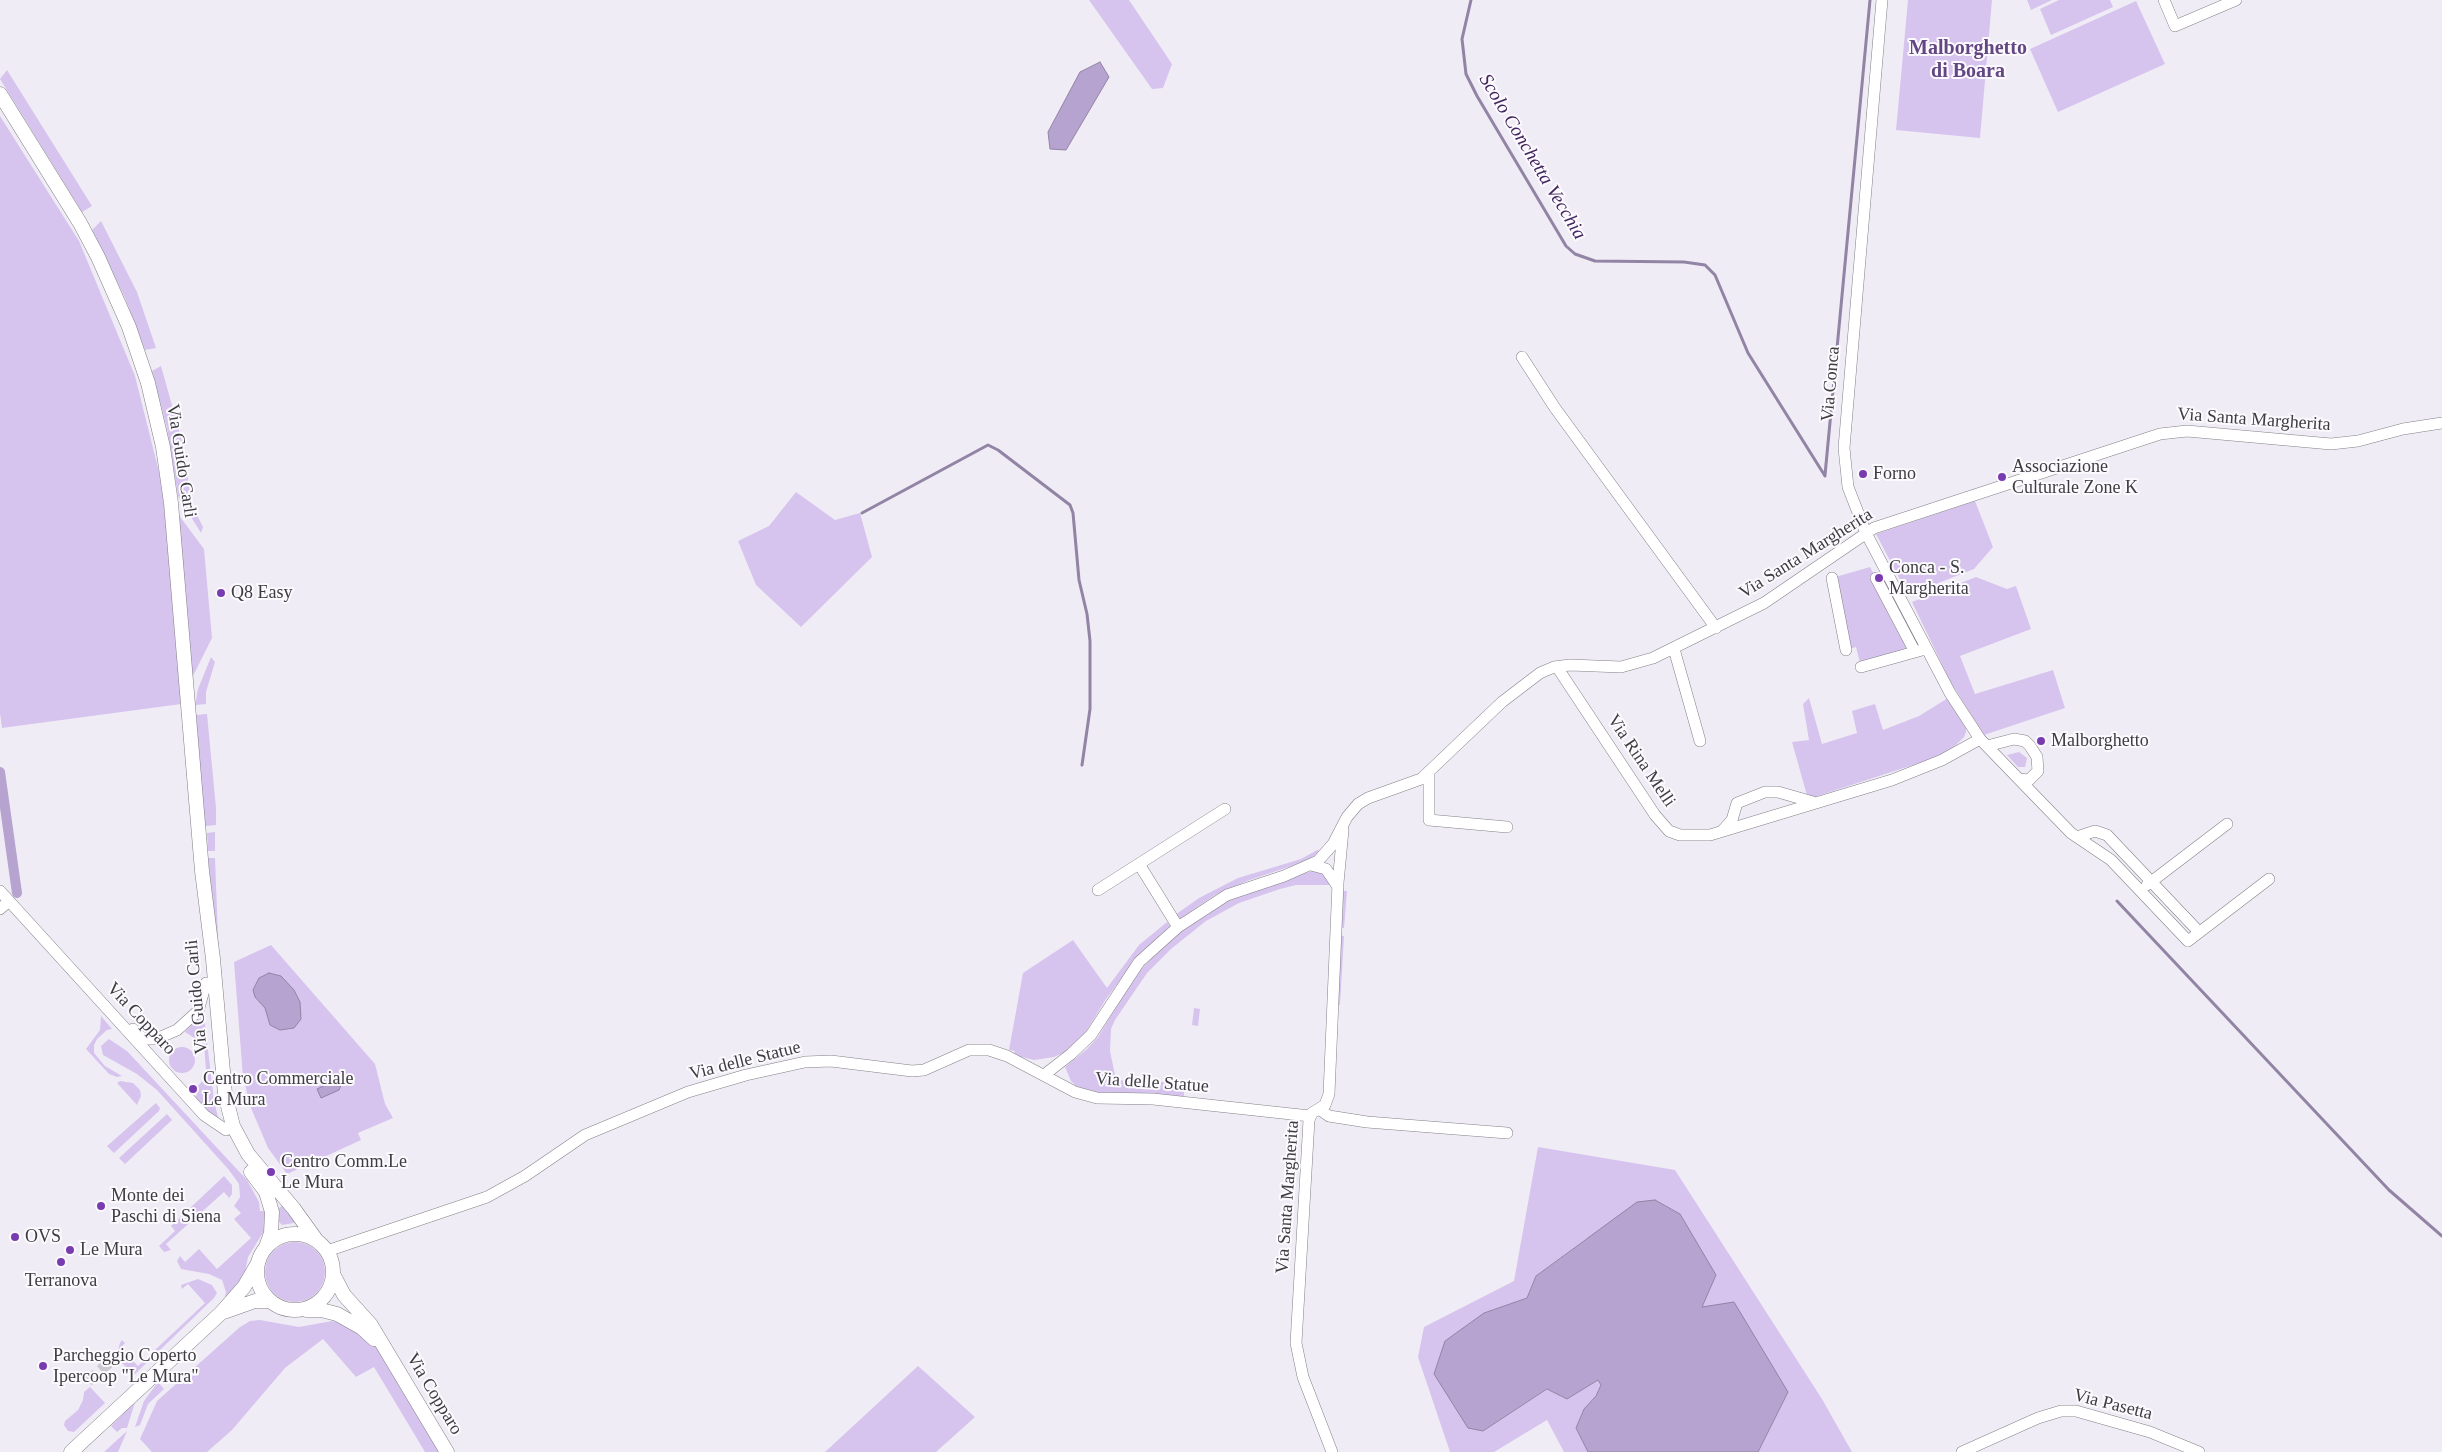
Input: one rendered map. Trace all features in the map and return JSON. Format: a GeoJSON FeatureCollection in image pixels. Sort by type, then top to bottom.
{"type":"FeatureCollection","features":[{"type":"Feature","properties":{"kind":"main road","name":"Via Guido Carli"},"geometry":{"type":"LineString","coordinates":[[0,94],[80,223],[98,257],[132,334],[153,402],[166,465],[172,516],[202,871],[213,959],[223,1074],[230,1116],[248,1154],[322,1246]]}},
{"type":"Feature","properties":{"kind":"main road","name":"Via Guido Carli"},"geometry":{"type":"LineString","coordinates":[[202,871],[206,982],[215,1089],[226,1130],[242,1160],[262,1185],[269,1199],[272,1218],[266,1247]]}},
{"type":"Feature","properties":{"kind":"main road"},"geometry":{"type":"LineString","coordinates":[[71,1452],[221,1313],[244,1287],[266,1247],[277,1239],[290,1234],[304,1235],[322,1246]]}},
{"type":"Feature","properties":{"kind":"main road","name":"Via Copparo"},"geometry":{"type":"LineString","coordinates":[[322,1246],[333,1266],[333,1274],[341,1292],[367,1320],[447,1452]]}},
{"type":"Feature","properties":{"kind":"main road"},"geometry":{"type":"LineString","coordinates":[[258,1262],[257,1276],[261,1289],[274,1305]]}},
{"type":"Feature","properties":{"kind":"main road"},"geometry":{"type":"LineString","coordinates":[[304,1310],[317,1304],[327,1294],[333,1274]]}},
{"type":"Feature","properties":{"kind":"main road","name":"Via Copparo"},"geometry":{"type":"LineString","coordinates":[[221,1313],[255,1301],[269,1301],[274,1305],[292,1311],[331,1312],[346,1318],[371,1335],[389,1356]]}},
{"type":"Feature","properties":{"kind":"street","name":"Via Conca"},"geometry":{"type":"LineString","coordinates":[[1882,0],[1844,448],[1848,486],[1866,533],[1920,650],[1984,743],[2077,837],[2111,860],[2188,940],[2199,932]]}},
{"type":"Feature","properties":{"kind":"street"},"geometry":{"type":"LineString","coordinates":[[2164,0],[2175,26],[2236,0]]}},
{"type":"Feature","properties":{"kind":"street"},"geometry":{"type":"LineString","coordinates":[[1522,357],[1555,408],[1716,628]]}},
{"type":"Feature","properties":{"kind":"street","name":"Via Santa Margherita"},"geometry":{"type":"LineString","coordinates":[[1044,1074],[1071,1054],[1091,1035],[1139,962],[1178,927],[1227,895],[1310,865],[1326,853],[1352,809],[1368,798],[1414,782],[1429,773],[1517,688],[1540,673],[1557,667],[1621,667],[1645,661],[1716,628],[1791,586],[1866,533],[1892,521],[2169,432],[2200,432],[2330,444],[2358,441],[2403,429],[2442,423]]}},
{"type":"Feature","properties":{"kind":"street"},"geometry":{"type":"LineString","coordinates":[[1832,578],[1846,650]]}},
{"type":"Feature","properties":{"kind":"street"},"geometry":{"type":"LineString","coordinates":[[1861,667],[1920,650],[1876,578]]}},
{"type":"Feature","properties":{"kind":"street"},"geometry":{"type":"LineString","coordinates":[[1674,649],[1700,741]]}},
{"type":"Feature","properties":{"kind":"street","name":"Via Rina Melli"},"geometry":{"type":"LineString","coordinates":[[1557,667],[1664,827],[1674,833],[1686,836],[1700,837],[1720,832],[1911,774],[1984,743],[2014,739],[2025,741],[2030,746],[2037,757],[2038,771],[2029,780],[2019,779]]}},
{"type":"Feature","properties":{"kind":"street"},"geometry":{"type":"LineString","coordinates":[[1429,773],[1429,820],[1507,827]]}},
{"type":"Feature","properties":{"kind":"street"},"geometry":{"type":"LineString","coordinates":[[1720,832],[1728,825],[1738,803],[1765,792],[1778,792],[1800,800],[1815,802]]}},
{"type":"Feature","properties":{"kind":"street"},"geometry":{"type":"LineString","coordinates":[[1098,890],[1226,809]]}},
{"type":"Feature","properties":{"kind":"street","name":"Via Santa Margherita"},"geometry":{"type":"LineString","coordinates":[[1332,1452],[1303,1377],[1297,1349],[1299,1272],[1314,1112],[1326,1103],[1330,1090],[1338,886],[1346,819]]}},
{"type":"Feature","properties":{"kind":"street"},"geometry":{"type":"LineString","coordinates":[[2140,890],[2228,824]]}},
{"type":"Feature","properties":{"kind":"street"},"geometry":{"type":"LineString","coordinates":[[2077,837],[2095,831],[2107,835],[2199,932],[2269,879]]}},
{"type":"Feature","properties":{"kind":"street"},"geometry":{"type":"LineString","coordinates":[[1338,886],[1326,869],[1326,853],[1335,854],[1340,863]]}},
{"type":"Feature","properties":{"kind":"street"},"geometry":{"type":"LineString","coordinates":[[1139,864],[1178,927]]}},
{"type":"Feature","properties":{"kind":"street"},"geometry":{"type":"LineString","coordinates":[[1310,865],[1326,869]]}},
{"type":"Feature","properties":{"kind":"street","name":"Via Copparo"},"geometry":{"type":"LineString","coordinates":[[0,891],[204,1114],[226,1130]]}},
{"type":"Feature","properties":{"kind":"street"},"geometry":{"type":"LineString","coordinates":[[0,910],[9,901]]}},
{"type":"Feature","properties":{"kind":"street","name":"Via Copparo"},"geometry":{"type":"LineString","coordinates":[[34,928],[141,1037],[148,1039],[164,1037],[193,1017],[198,1011],[206,982]]}},
{"type":"Feature","properties":{"kind":"street","name":"Via delle Statue"},"geometry":{"type":"LineString","coordinates":[[322,1246],[487,1197],[504,1190],[569,1145],[600,1128],[688,1092],[746,1075],[797,1064],[831,1061],[895,1070],[918,1070],[936,1065],[969,1050],[979,1049],[1000,1052],[1075,1092],[1097,1098],[1153,1100],[1314,1112],[1368,1122],[1507,1133]]}},
{"type":"Feature","properties":{"kind":"street","name":"Via Pasetta"},"geometry":{"type":"LineString","coordinates":[[1962,1452],[2038,1418],[2061,1411],[2076,1411],[2150,1432],[2199,1452]]}},
{"type":"Feature","properties":{"kind":"shaded area"},"geometry":{"type":"Polygon","coordinates":[[[1089,0],[1129,0],[1172,64],[1163,88],[1152,89],[1089,0]]]}},
{"type":"Feature","properties":{"kind":"shaded area"},"geometry":{"type":"Polygon","coordinates":[[[1908,0],[1992,0],[1980,138],[1896,130],[1908,0]]]}},
{"type":"Feature","properties":{"kind":"shaded area"},"geometry":{"type":"Polygon","coordinates":[[[2027,0],[2052,0],[2031,10],[2027,0]]]}},
{"type":"Feature","properties":{"kind":"shaded area"},"geometry":{"type":"Polygon","coordinates":[[[2059,0],[2110,0],[2113,7],[2051,35],[2040,9],[2059,0]]]}},
{"type":"Feature","properties":{"kind":"shaded area"},"geometry":{"type":"Polygon","coordinates":[[[2136,1],[2165,64],[2058,112],[2030,49],[2136,1]]]}},
{"type":"Feature","properties":{"kind":"shaded area"},"geometry":{"type":"Polygon","coordinates":[[[1100,62],[1109,77],[1066,150],[1050,149],[1048,132],[1080,72],[1100,62]]]}},
{"type":"Feature","properties":{"kind":"shaded area"},"geometry":{"type":"Polygon","coordinates":[[[7,70],[92,206],[82,212],[0,79],[7,70]]]}},
{"type":"Feature","properties":{"kind":"shaded area"},"geometry":{"type":"Polygon","coordinates":[[[0,116],[79,241],[135,376],[163,488],[181,704],[2,728],[0,713],[0,116]]]}},
{"type":"Feature","properties":{"kind":"shaded area"},"geometry":{"type":"Polygon","coordinates":[[[101,221],[137,292],[156,348],[145,350],[125,298],[92,230],[101,221]]]}},
{"type":"Feature","properties":{"kind":"shaded area"},"geometry":{"type":"Polygon","coordinates":[[[161,366],[182,441],[192,505],[203,527],[201,533],[178,496],[167,428],[152,371],[161,366]]]}},
{"type":"Feature","properties":{"kind":"shaded area"},"geometry":{"type":"Polygon","coordinates":[[[796,492],[835,520],[860,513],[872,557],[801,627],[756,585],[738,541],[769,526],[796,492]]]}},
{"type":"Feature","properties":{"kind":"shaded area"},"geometry":{"type":"Polygon","coordinates":[[[1975,501],[1993,547],[1974,569],[1908,595],[1876,534],[1975,501]]]}},
{"type":"Feature","properties":{"kind":"shaded area"},"geometry":{"type":"Polygon","coordinates":[[[178,514],[204,549],[212,638],[192,678],[178,514]]]}},
{"type":"Feature","properties":{"kind":"shaded area"},"geometry":{"type":"Polygon","coordinates":[[[1870,567],[1915,652],[1861,667],[1856,647],[1846,650],[1832,578],[1870,567]]]}},
{"type":"Feature","properties":{"kind":"shaded area"},"geometry":{"type":"Polygon","coordinates":[[[1976,577],[2007,589],[2016,586],[2031,629],[1960,656],[1975,694],[2053,670],[2065,708],[1984,735],[1950,681],[1912,602],[1976,577]]]}},
{"type":"Feature","properties":{"kind":"shaded area"},"geometry":{"type":"Polygon","coordinates":[[[211,657],[215,662],[206,692],[206,704],[195,705],[198,689],[211,657]]]}},
{"type":"Feature","properties":{"kind":"shaded area"},"geometry":{"type":"Polygon","coordinates":[[[1809,698],[1822,744],[1857,733],[1852,711],[1875,704],[1883,730],[1919,716],[1948,698],[1966,728],[1966,732],[1956,745],[1938,757],[1808,799],[1792,742],[1809,740],[1803,704],[1809,698]]]}},
{"type":"Feature","properties":{"kind":"shaded area"},"geometry":{"type":"Polygon","coordinates":[[[207,714],[216,825],[205,826],[196,715],[207,714]]]}},
{"type":"Feature","properties":{"kind":"shaded area"},"geometry":{"type":"Polygon","coordinates":[[[2019,752],[2027,758],[2025,767],[2018,767],[2007,755],[2019,752]]]}},
{"type":"Feature","properties":{"kind":"shaded area"},"geometry":{"type":"Polygon","coordinates":[[[215,832],[215,851],[208,851],[207,833],[215,832]]]}},
{"type":"Feature","properties":{"kind":"shaded area"},"geometry":{"type":"Polygon","coordinates":[[[1319,849],[1317,854],[1306,861],[1247,881],[1215,895],[1178,920],[1175,915],[1199,898],[1238,878],[1301,859],[1319,849]]]}},
{"type":"Feature","properties":{"kind":"shaded area"},"geometry":{"type":"Polygon","coordinates":[[[208,858],[215,858],[220,989],[208,858]]]}},
{"type":"Feature","properties":{"kind":"shaded area"},"geometry":{"type":"Polygon","coordinates":[[[1312,871],[1325,872],[1334,885],[1296,885],[1280,889],[1239,903],[1206,921],[1171,949],[1147,973],[1115,1020],[1111,1029],[1110,1051],[1116,1080],[1184,1083],[1184,1096],[1101,1094],[1077,1087],[1071,1081],[1065,1067],[1098,1037],[1136,974],[1181,930],[1221,904],[1251,890],[1312,871]]]}},
{"type":"Feature","properties":{"kind":"shaded area"},"geometry":{"type":"Polygon","coordinates":[[[1343,891],[1347,891],[1344,928],[1338,928],[1343,891]]]}},
{"type":"Feature","properties":{"kind":"shaded area"},"geometry":{"type":"Polygon","coordinates":[[[1167,922],[1170,926],[1139,955],[1106,999],[1082,1038],[1065,1052],[1054,1057],[1034,1060],[1013,1055],[1015,1051],[1009,1050],[1023,973],[1073,940],[1107,988],[1139,945],[1167,922]]]}},
{"type":"Feature","properties":{"kind":"shaded area"},"geometry":{"type":"Polygon","coordinates":[[[1338,935],[1344,936],[1340,1005],[1337,1005],[1338,935]]]}},
{"type":"Feature","properties":{"kind":"shaded area"},"geometry":{"type":"Polygon","coordinates":[[[271,945],[375,1064],[385,1104],[393,1118],[358,1133],[361,1140],[287,1174],[268,1148],[251,1108],[243,1077],[234,962],[271,945]]]}},
{"type":"Feature","properties":{"kind":"shaded area"},"geometry":{"type":"Polygon","coordinates":[[[269,973],[281,976],[294,990],[300,1002],[301,1019],[294,1028],[280,1030],[270,1025],[265,1008],[255,997],[253,990],[259,978],[269,973]]]}},
{"type":"Feature","properties":{"kind":"shaded area"},"geometry":{"type":"Polygon","coordinates":[[[203,1007],[214,1101],[219,1121],[215,1120],[194,1097],[197,1095],[193,1091],[209,1074],[206,1070],[204,1044],[185,1032],[200,1016],[203,1007]]]}},
{"type":"Feature","properties":{"kind":"shaded area"},"geometry":{"type":"Polygon","coordinates":[[[1194,1008],[1200,1009],[1198,1026],[1192,1025],[1194,1008]]]}},
{"type":"Feature","properties":{"kind":"shaded area"},"geometry":{"type":"Polygon","coordinates":[[[101,1016],[112,1029],[107,1030],[97,1039],[94,1045],[94,1053],[105,1066],[122,1076],[117,1077],[109,1074],[86,1049],[100,1030],[101,1016]]]}},
{"type":"Feature","properties":{"kind":"shaded area"},"geometry":{"type":"Polygon","coordinates":[[[109,1039],[127,1051],[247,1180],[259,1202],[260,1211],[267,1211],[267,1226],[248,1257],[244,1278],[224,1302],[226,1292],[222,1280],[209,1274],[181,1269],[177,1261],[180,1256],[185,1262],[199,1249],[217,1269],[251,1238],[234,1219],[241,1213],[234,1206],[240,1197],[239,1184],[229,1170],[157,1090],[137,1074],[103,1055],[101,1046],[109,1039]]]}},
{"type":"Feature","properties":{"kind":"shaded area"},"geometry":{"type":"Polygon","coordinates":[[[182,1047],[191,1051],[195,1060],[191,1069],[182,1073],[173,1069],[169,1060],[173,1051],[182,1047]]]}},
{"type":"Feature","properties":{"kind":"shaded area"},"geometry":{"type":"Polygon","coordinates":[[[338,1079],[341,1085],[339,1090],[321,1098],[317,1089],[338,1079]]]}},
{"type":"Feature","properties":{"kind":"shaded area"},"geometry":{"type":"Polygon","coordinates":[[[120,1081],[133,1083],[140,1090],[141,1096],[137,1105],[117,1083],[120,1081]]]}},
{"type":"Feature","properties":{"kind":"shaded area"},"geometry":{"type":"Polygon","coordinates":[[[156,1103],[160,1108],[159,1111],[114,1153],[107,1146],[156,1103]]]}},
{"type":"Feature","properties":{"kind":"shaded area"},"geometry":{"type":"Polygon","coordinates":[[[167,1114],[172,1120],[125,1164],[119,1158],[167,1114]]]}},
{"type":"Feature","properties":{"kind":"shaded area"},"geometry":{"type":"Polygon","coordinates":[[[1538,1147],[1675,1170],[1822,1399],[1852,1452],[1758,1452],[1788,1392],[1701,1307],[1587,1238],[1536,1276],[1527,1298],[1484,1313],[1483,1431],[1548,1389],[1567,1399],[1598,1380],[1601,1385],[1596,1397],[1584,1409],[1576,1428],[1588,1452],[1564,1452],[1547,1420],[1494,1452],[1450,1452],[1418,1357],[1424,1327],[1514,1281],[1538,1147]]]}},
{"type":"Feature","properties":{"kind":"shaded area"},"geometry":{"type":"Polygon","coordinates":[[[224,1176],[232,1185],[232,1194],[229,1198],[224,1192],[166,1244],[171,1250],[164,1252],[159,1246],[175,1231],[171,1226],[224,1176]]]}},
{"type":"Feature","properties":{"kind":"shaded area"},"geometry":{"type":"Polygon","coordinates":[[[1655,1200],[1680,1214],[1716,1275],[1702,1307],[1734,1302],[1788,1392],[1758,1452],[1588,1452],[1576,1428],[1584,1409],[1596,1396],[1601,1385],[1598,1380],[1567,1399],[1547,1389],[1483,1431],[1468,1428],[1434,1374],[1445,1341],[1484,1313],[1527,1298],[1536,1276],[1637,1202],[1655,1200]]]}},
{"type":"Feature","properties":{"kind":"shaded area"},"geometry":{"type":"Polygon","coordinates":[[[285,1203],[296,1220],[294,1223],[282,1225],[279,1222],[278,1209],[285,1203]]]}},
{"type":"Feature","properties":{"kind":"shaded area"},"geometry":{"type":"Polygon","coordinates":[[[295,1242],[312,1247],[320,1255],[325,1272],[320,1289],[312,1297],[295,1302],[278,1297],[270,1289],[265,1272],[270,1255],[278,1247],[295,1242]]]}},
{"type":"Feature","properties":{"kind":"shaded area"},"geometry":{"type":"Polygon","coordinates":[[[198,1279],[212,1285],[217,1293],[214,1298],[134,1375],[119,1360],[117,1354],[122,1340],[125,1343],[120,1348],[138,1366],[205,1303],[188,1284],[182,1289],[181,1285],[198,1279]]]}},
{"type":"Feature","properties":{"kind":"shaded area"},"geometry":{"type":"Polygon","coordinates":[[[260,1320],[299,1327],[332,1321],[347,1325],[372,1342],[384,1357],[441,1452],[425,1452],[374,1367],[356,1377],[323,1339],[285,1368],[232,1430],[207,1452],[152,1452],[140,1439],[157,1401],[240,1327],[250,1321],[260,1320]]]}},
{"type":"Feature","properties":{"kind":"shaded area"},"geometry":{"type":"Polygon","coordinates":[[[918,1366],[975,1417],[936,1452],[825,1452],[918,1366]]]}},
{"type":"Feature","properties":{"kind":"shaded area"},"geometry":{"type":"Polygon","coordinates":[[[158,1382],[164,1389],[148,1404],[140,1425],[135,1427],[144,1401],[158,1382]]]}},
{"type":"Feature","properties":{"kind":"shaded area"},"geometry":{"type":"Polygon","coordinates":[[[90,1387],[105,1403],[74,1432],[68,1431],[64,1425],[65,1421],[78,1410],[83,1400],[84,1392],[90,1387]]]}},
{"type":"Feature","properties":{"kind":"shaded area"},"geometry":{"type":"Polygon","coordinates":[[[135,1402],[127,1428],[122,1428],[117,1432],[111,1426],[135,1402]]]}},
{"type":"Feature","properties":{"kind":"shaded area"},"geometry":{"type":"Polygon","coordinates":[[[127,1431],[118,1452],[104,1452],[127,1431]]]}},
{"type":"Feature","properties":{"kind":"waterway","name":"Scolo Conchetta Vecchia"},"geometry":{"type":"LineString","coordinates":[[1471,0],[1462,39],[1466,74],[1477,96],[1566,246],[1575,254],[1595,261],[1684,262],[1705,265],[1715,275],[1748,353],[1825,476]]}},
{"type":"Feature","properties":{"kind":"waterway"},"geometry":{"type":"LineString","coordinates":[[1825,475],[1870,0]]}},
{"type":"Feature","properties":{"kind":"waterway"},"geometry":{"type":"LineString","coordinates":[[862,513],[988,445],[998,450],[1070,505],[1073,513],[1079,580],[1087,614],[1090,641],[1090,709],[1082,765]]}},
{"type":"Feature","properties":{"kind":"waterway"},"geometry":{"type":"LineString","coordinates":[[0,772],[17,893]]}},
{"type":"Feature","properties":{"kind":"waterway"},"geometry":{"type":"LineString","coordinates":[[2117,901],[2389,1190],[2442,1236]]}},
{"type":"Feature","properties":{"kind":"tunnel"},"geometry":{"type":"LineString","coordinates":[[88,1381],[111,1361]]}},
{"type":"Feature","properties":{"kind":"place","name":"Forno"},"geometry":{"type":"Point","coordinates":[1863,474]}},
{"type":"Feature","properties":{"kind":"place","name":"Associazione Culturale Zone K"},"geometry":{"type":"Point","coordinates":[2002,477]}},
{"type":"Feature","properties":{"kind":"place","name":"Conca - S. Margherita"},"geometry":{"type":"Point","coordinates":[1879,578]}},
{"type":"Feature","properties":{"kind":"place","name":"Q8 Easy"},"geometry":{"type":"Point","coordinates":[221,593]}},
{"type":"Feature","properties":{"kind":"place","name":"Malborghetto"},"geometry":{"type":"Point","coordinates":[2041,741]}},
{"type":"Feature","properties":{"kind":"place","name":"Centro Commerciale Le Mura"},"geometry":{"type":"Point","coordinates":[193,1089]}},
{"type":"Feature","properties":{"kind":"place","name":"Centro Comm.Le Le Mura"},"geometry":{"type":"Point","coordinates":[271,1172]}},
{"type":"Feature","properties":{"kind":"place","name":"Monte dei Paschi di Siena"},"geometry":{"type":"Point","coordinates":[101,1206]}},
{"type":"Feature","properties":{"kind":"place","name":"OVS"},"geometry":{"type":"Point","coordinates":[15,1237]}},
{"type":"Feature","properties":{"kind":"place","name":"Le Mura"},"geometry":{"type":"Point","coordinates":[70,1250]}},
{"type":"Feature","properties":{"kind":"place","name":"Terranova"},"geometry":{"type":"Point","coordinates":[61,1262]}},
{"type":"Feature","properties":{"kind":"place","name":"Parcheggio Coperto Ipercoop \"Le Mura\""},"geometry":{"type":"Point","coordinates":[43,1366]}},
{"type":"Feature","properties":{"kind":"district","name":"Malborghetto di Boara"},"geometry":{"type":"Point","coordinates":[1968,60]}}]}
